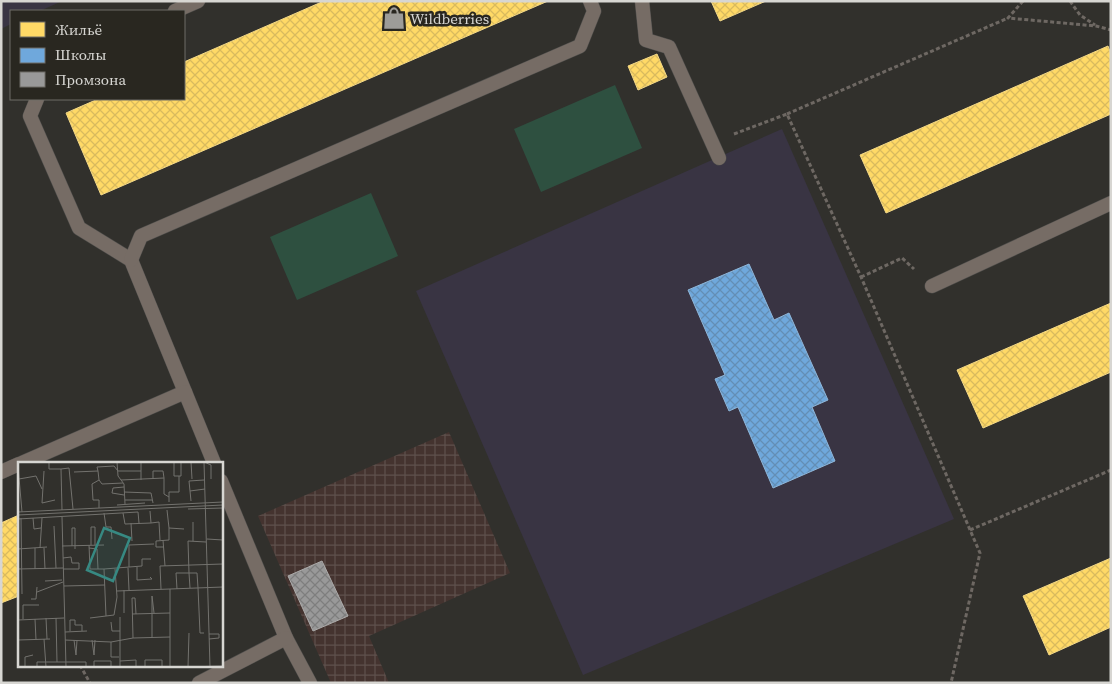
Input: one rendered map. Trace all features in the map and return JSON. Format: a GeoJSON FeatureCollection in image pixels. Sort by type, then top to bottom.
{"type":"FeatureCollection","features":[{"type":"Feature","properties":{"kind":"lane"},"geometry":{"type":"LineString","coordinates":[[177,10],[198,1]]}},
{"type":"Feature","properties":{"kind":"lane"},"geometry":{"type":"LineString","coordinates":[[131,260],[141,236],[580,46],[594,11],[590,1]]}},
{"type":"Feature","properties":{"kind":"lane"},"geometry":{"type":"LineString","coordinates":[[642,1],[646,40],[669,47],[719,158]]}},
{"type":"Feature","properties":{"kind":"lane"},"geometry":{"type":"LineString","coordinates":[[37,100],[30,116],[79,228],[131,260],[214,462]]}},
{"type":"Feature","properties":{"kind":"lane"},"geometry":{"type":"LineString","coordinates":[[932,286],[1111,203]]}},
{"type":"Feature","properties":{"kind":"lane"},"geometry":{"type":"LineString","coordinates":[[22,462],[185,392]]}},
{"type":"Feature","properties":{"kind":"lane"},"geometry":{"type":"LineString","coordinates":[[1,472],[18,464]]}},
{"type":"Feature","properties":{"kind":"lane"},"geometry":{"type":"LineString","coordinates":[[222,483],[286,638],[310,683]]}},
{"type":"Feature","properties":{"kind":"lane"},"geometry":{"type":"LineString","coordinates":[[199,683],[286,638]]}},
{"type":"Feature","properties":{"kind":"path"},"geometry":{"type":"LineString","coordinates":[[712,142],[787,114],[1008,18],[1023,1]]}},
{"type":"Feature","properties":{"kind":"path"},"geometry":{"type":"LineString","coordinates":[[1070,1],[1080,15],[1096,26]]}},
{"type":"Feature","properties":{"kind":"path"},"geometry":{"type":"LineString","coordinates":[[1008,18],[1096,26],[1111,30]]}},
{"type":"Feature","properties":{"kind":"path"},"geometry":{"type":"LineString","coordinates":[[787,114],[861,276],[980,553],[951,683]]}},
{"type":"Feature","properties":{"kind":"path"},"geometry":{"type":"LineString","coordinates":[[861,276],[902,258]]}},
{"type":"Feature","properties":{"kind":"path"},"geometry":{"type":"LineString","coordinates":[[970,530],[1111,470]]}},
{"type":"Feature","properties":{"kind":"path"},"geometry":{"type":"LineString","coordinates":[[81,666],[90,683]]}},
{"type":"Feature","properties":{"kind":"shaded area"},"geometry":{"type":"Polygon","coordinates":[[[1,1],[62,1],[42,10],[10,10],[10,24],[1,29],[1,1]]]}},
{"type":"Feature","properties":{"kind":"shaded area"},"geometry":{"type":"Polygon","coordinates":[[[782,129],[954,519],[583,675],[416,291],[782,129]]]}},
{"type":"Feature","properties":{"kind":"shaded area"},"geometry":{"type":"Polygon","coordinates":[[[449,432],[510,573],[369,636],[389,683],[331,683],[258,516],[449,432]]]}},
{"type":"Feature","properties":{"kind":"green space"},"geometry":{"type":"Polygon","coordinates":[[[615,85],[642,148],[541,192],[514,129],[615,85]]]}},
{"type":"Feature","properties":{"kind":"green space"},"geometry":{"type":"Polygon","coordinates":[[[371,193],[398,256],[297,300],[270,237],[371,193]]]}},
{"type":"Feature","properties":{"kind":"building: Жильё"},"geometry":{"type":"Polygon","coordinates":[[[324,1],[548,1],[101,195],[66,113],[96,100],[185,100],[185,62],[324,1]]]}},
{"type":"Feature","properties":{"kind":"building: Жильё"},"geometry":{"type":"Polygon","coordinates":[[[711,1],[766,1],[720,21],[711,1]]]}},
{"type":"Feature","properties":{"kind":"building: Жильё"},"geometry":{"type":"Polygon","coordinates":[[[1108,46],[1111,54],[1111,114],[886,213],[860,155],[1108,46]]]}},
{"type":"Feature","properties":{"kind":"building: Жильё"},"geometry":{"type":"Polygon","coordinates":[[[657,54],[667,77],[638,90],[628,66],[657,54]]]}},
{"type":"Feature","properties":{"kind":"building: Жильё"},"geometry":{"type":"Polygon","coordinates":[[[1111,303],[1111,372],[983,428],[957,370],[1111,303]]]}},
{"type":"Feature","properties":{"kind":"building: Жильё"},"geometry":{"type":"Polygon","coordinates":[[[18,515],[18,596],[1,603],[1,523],[18,515]]]}},
{"type":"Feature","properties":{"kind":"building: Жильё"},"geometry":{"type":"Polygon","coordinates":[[[1111,558],[1111,627],[1049,655],[1023,596],[1111,558]]]}},
{"type":"Feature","properties":{"kind":"building: Школы"},"geometry":{"type":"Polygon","coordinates":[[[749,264],[774,320],[789,313],[828,400],[812,407],[835,461],[773,488],[738,407],[729,411],[715,379],[725,375],[688,290],[749,264]]]}},
{"type":"Feature","properties":{"kind":"building: Промзона"},"geometry":{"type":"Polygon","coordinates":[[[322,561],[348,616],[313,631],[288,576],[322,561]]]}},
{"type":"Feature","properties":{"kind":"place","name":"Wildberries"},"geometry":{"type":"Point","coordinates":[394,18]}}]}
